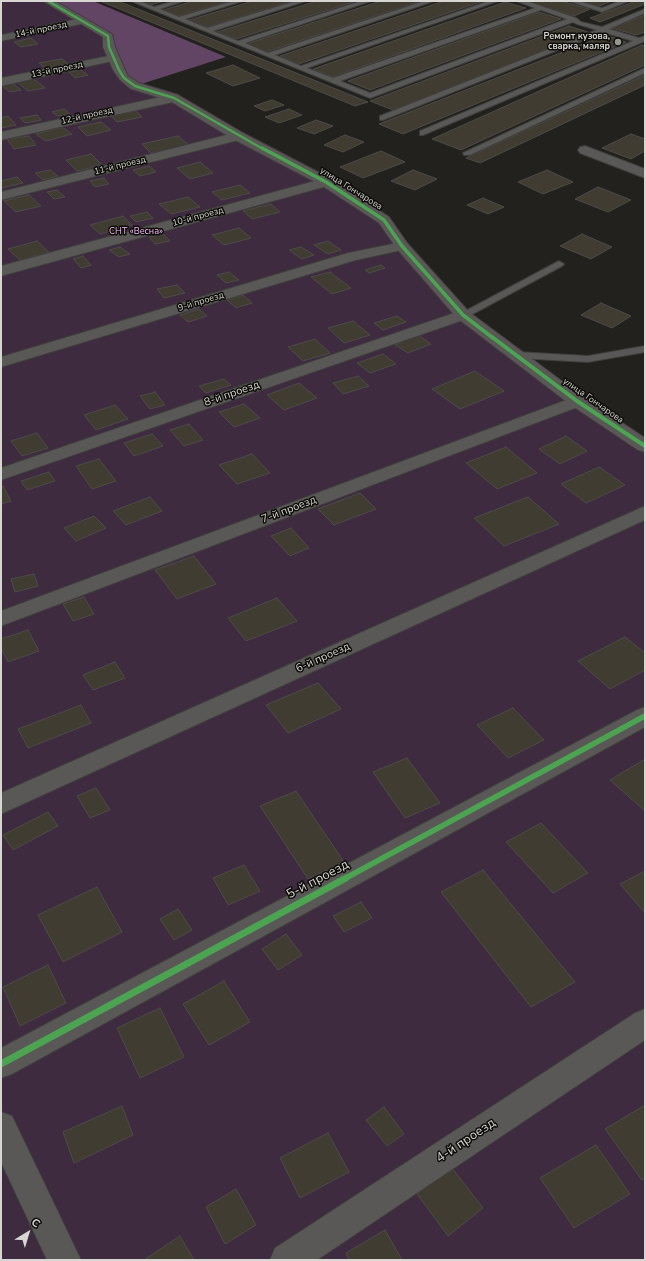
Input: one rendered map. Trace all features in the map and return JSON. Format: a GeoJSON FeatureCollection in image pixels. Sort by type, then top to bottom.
{"type":"FeatureCollection","features":[{"type":"Feature","properties":{"kind":"street","name":"улица Гончарова"},"geometry":{"type":"LineString","coordinates":[[48,1],[108,36],[109,47],[113,58],[124,78],[135,86],[174,98],[238,136],[326,182],[384,220],[402,246],[463,315],[577,401],[645,446]]}},
{"type":"Feature","properties":{"kind":"street","name":"14-й проезд"},"geometry":{"type":"LineString","coordinates":[[1,38],[82,21]]}},
{"type":"Feature","properties":{"kind":"street","name":"13-й проезд"},"geometry":{"type":"LineString","coordinates":[[1,82],[113,58]]}},
{"type":"Feature","properties":{"kind":"street","name":"12-й проезд"},"geometry":{"type":"LineString","coordinates":[[1,136],[142,103],[174,98]]}},
{"type":"Feature","properties":{"kind":"street","name":"11-й проезд"},"geometry":{"type":"LineString","coordinates":[[1,196],[238,136]]}},
{"type":"Feature","properties":{"kind":"street"},"geometry":{"type":"LineString","coordinates":[[585,150],[645,174]]}},
{"type":"Feature","properties":{"kind":"street","name":"10-й проезд"},"geometry":{"type":"LineString","coordinates":[[1,271],[326,182]]}},
{"type":"Feature","properties":{"kind":"street","name":"9-й проезд"},"geometry":{"type":"LineString","coordinates":[[1,362],[353,256],[402,246]]}},
{"type":"Feature","properties":{"kind":"street","name":"8-й проезд"},"geometry":{"type":"LineString","coordinates":[[1,474],[463,315]]}},
{"type":"Feature","properties":{"kind":"street","name":"7-й проезд"},"geometry":{"type":"LineString","coordinates":[[1,620],[577,401]]}},
{"type":"Feature","properties":{"kind":"street","name":"6-й проезд"},"geometry":{"type":"LineString","coordinates":[[1,804],[645,512]]}},
{"type":"Feature","properties":{"kind":"street","name":"5-й проезд"},"geometry":{"type":"LineString","coordinates":[[1,1064],[645,716]]}},
{"type":"Feature","properties":{"kind":"street","name":"4-й проезд"},"geometry":{"type":"LineString","coordinates":[[287,1260],[645,1023]]}},
{"type":"Feature","properties":{"kind":"street"},"geometry":{"type":"LineString","coordinates":[[1,1127],[64,1260]]}},
{"type":"Feature","properties":{"kind":"lane"},"geometry":{"type":"LineString","coordinates":[[134,1],[370,96],[574,19]]}},
{"type":"Feature","properties":{"kind":"lane"},"geometry":{"type":"LineString","coordinates":[[154,9],[181,1]]}},
{"type":"Feature","properties":{"kind":"lane"},"geometry":{"type":"LineString","coordinates":[[180,19],[240,1]]}},
{"type":"Feature","properties":{"kind":"lane"},"geometry":{"type":"LineString","coordinates":[[208,30],[303,1]]}},
{"type":"Feature","properties":{"kind":"lane"},"geometry":{"type":"LineString","coordinates":[[238,43],[368,1]]}},
{"type":"Feature","properties":{"kind":"lane"},"geometry":{"type":"LineString","coordinates":[[268,55],[431,1]]}},
{"type":"Feature","properties":{"kind":"lane"},"geometry":{"type":"LineString","coordinates":[[301,68],[495,1]]}},
{"type":"Feature","properties":{"kind":"lane"},"geometry":{"type":"LineString","coordinates":[[519,1],[574,19],[579,23],[643,40]]}},
{"type":"Feature","properties":{"kind":"lane"},"geometry":{"type":"LineString","coordinates":[[572,1],[602,10],[626,1]]}},
{"type":"Feature","properties":{"kind":"lane"},"geometry":{"type":"LineString","coordinates":[[334,81],[542,8]]}},
{"type":"Feature","properties":{"kind":"lane"},"geometry":{"type":"LineString","coordinates":[[383,118],[596,34],[645,12]]}},
{"type":"Feature","properties":{"kind":"lane"},"geometry":{"type":"LineString","coordinates":[[423,133],[643,40]]}},
{"type":"Feature","properties":{"kind":"lane"},"geometry":{"type":"LineString","coordinates":[[467,153],[645,70]]}},
{"type":"Feature","properties":{"kind":"lane"},"geometry":{"type":"LineString","coordinates":[[463,315],[559,264]]}},
{"type":"Feature","properties":{"kind":"lane"},"geometry":{"type":"LineString","coordinates":[[517,355],[588,359],[645,349]]}},
{"type":"Feature","properties":{"kind":"green space","name":"СНТ «Весна»"},"geometry":{"type":"Polygon","coordinates":[[[1,1],[48,1],[108,36],[124,78],[174,98],[384,220],[463,315],[645,446],[645,1260],[1,1260],[1,1]]]}},
{"type":"Feature","properties":{"kind":"shaded area"},"geometry":{"type":"Polygon","coordinates":[[[48,1],[93,1],[226,57],[135,86],[124,78],[108,36],[48,1]]]}},
{"type":"Feature","properties":{"kind":"building"},"geometry":{"type":"Polygon","coordinates":[[[100,1],[118,1],[368,102],[355,106],[100,1]]]}},
{"type":"Feature","properties":{"kind":"building"},"geometry":{"type":"Polygon","coordinates":[[[140,1],[165,1],[150,5],[140,1]]]}},
{"type":"Feature","properties":{"kind":"building"},"geometry":{"type":"Polygon","coordinates":[[[193,1],[231,1],[179,16],[163,10],[193,1]]]}},
{"type":"Feature","properties":{"kind":"building"},"geometry":{"type":"Polygon","coordinates":[[[253,1],[293,1],[207,27],[189,20],[253,1]]]}},
{"type":"Feature","properties":{"kind":"building"},"geometry":{"type":"Polygon","coordinates":[[[317,1],[357,1],[236,39],[217,32],[317,1]]]}},
{"type":"Feature","properties":{"kind":"building"},"geometry":{"type":"Polygon","coordinates":[[[381,1],[421,1],[266,52],[246,44],[381,1]]]}},
{"type":"Feature","properties":{"kind":"building"},"geometry":{"type":"Polygon","coordinates":[[[444,1],[483,1],[299,64],[280,56],[444,1]]]}},
{"type":"Feature","properties":{"kind":"building"},"geometry":{"type":"Polygon","coordinates":[[[526,1],[561,1],[590,9],[574,16],[526,1]]]}},
{"type":"Feature","properties":{"kind":"building"},"geometry":{"type":"Polygon","coordinates":[[[578,1],[612,1],[597,7],[578,1]]]}},
{"type":"Feature","properties":{"kind":"building"},"geometry":{"type":"Polygon","coordinates":[[[636,1],[645,1],[645,4],[600,22],[590,18],[636,1]]]}},
{"type":"Feature","properties":{"kind":"building"},"geometry":{"type":"Polygon","coordinates":[[[505,2],[526,8],[333,77],[313,69],[505,2]]]}},
{"type":"Feature","properties":{"kind":"building"},"geometry":{"type":"Polygon","coordinates":[[[539,12],[561,19],[370,90],[348,81],[539,12]]]}},
{"type":"Feature","properties":{"kind":"building"},"geometry":{"type":"Polygon","coordinates":[[[645,15],[645,32],[636,35],[612,28],[645,15]]]}},
{"type":"Feature","properties":{"kind":"building"},"geometry":{"type":"Polygon","coordinates":[[[569,26],[591,33],[393,110],[370,101],[569,26]]]}},
{"type":"Feature","properties":{"kind":"building"},"geometry":{"type":"Polygon","coordinates":[[[606,35],[626,42],[403,134],[379,124],[606,35]]]}},
{"type":"Feature","properties":{"kind":"building"},"geometry":{"type":"Polygon","coordinates":[[[31,38],[38,44],[21,47],[14,42],[31,38]]]}},
{"type":"Feature","properties":{"kind":"building"},"geometry":{"type":"Polygon","coordinates":[[[642,45],[645,46],[645,65],[461,150],[432,139],[642,45]]]}},
{"type":"Feature","properties":{"kind":"building"},"geometry":{"type":"Polygon","coordinates":[[[62,59],[68,64],[45,68],[39,63],[62,59]]]}},
{"type":"Feature","properties":{"kind":"building"},"geometry":{"type":"Polygon","coordinates":[[[233,65],[260,78],[233,86],[206,73],[233,65]]]}},
{"type":"Feature","properties":{"kind":"building"},"geometry":{"type":"Polygon","coordinates":[[[81,70],[88,75],[75,78],[69,72],[81,70]]]}},
{"type":"Feature","properties":{"kind":"building"},"geometry":{"type":"Polygon","coordinates":[[[645,75],[645,85],[480,163],[466,158],[645,75]]]}},
{"type":"Feature","properties":{"kind":"building"},"geometry":{"type":"Polygon","coordinates":[[[34,79],[45,88],[28,91],[17,82],[34,79]]]}},
{"type":"Feature","properties":{"kind":"building"},"geometry":{"type":"Polygon","coordinates":[[[12,83],[21,90],[10,92],[1,85],[12,83]]]}},
{"type":"Feature","properties":{"kind":"building"},"geometry":{"type":"Polygon","coordinates":[[[272,100],[284,105],[265,111],[254,106],[272,100]]]}},
{"type":"Feature","properties":{"kind":"building"},"geometry":{"type":"Polygon","coordinates":[[[64,109],[70,114],[58,116],[52,112],[64,109]]]}},
{"type":"Feature","properties":{"kind":"building"},"geometry":{"type":"Polygon","coordinates":[[[289,109],[302,115],[279,123],[265,117],[289,109]]]}},
{"type":"Feature","properties":{"kind":"building"},"geometry":{"type":"Polygon","coordinates":[[[136,111],[142,117],[117,122],[111,116],[136,111]]]}},
{"type":"Feature","properties":{"kind":"building"},"geometry":{"type":"Polygon","coordinates":[[[37,115],[41,120],[25,123],[20,118],[37,115]]]}},
{"type":"Feature","properties":{"kind":"building"},"geometry":{"type":"Polygon","coordinates":[[[8,116],[16,125],[1,128],[1,118],[8,116]]]}},
{"type":"Feature","properties":{"kind":"building"},"geometry":{"type":"Polygon","coordinates":[[[316,120],[333,126],[314,134],[297,128],[316,120]]]}},
{"type":"Feature","properties":{"kind":"building"},"geometry":{"type":"Polygon","coordinates":[[[101,122],[111,130],[87,136],[78,127],[101,122]]]}},
{"type":"Feature","properties":{"kind":"building"},"geometry":{"type":"Polygon","coordinates":[[[62,127],[72,134],[46,141],[36,134],[62,127]]]}},
{"type":"Feature","properties":{"kind":"building"},"geometry":{"type":"Polygon","coordinates":[[[631,134],[645,139],[645,151],[631,159],[602,148],[631,134]]]}},
{"type":"Feature","properties":{"kind":"building"},"geometry":{"type":"Polygon","coordinates":[[[345,135],[364,142],[343,152],[324,145],[345,135]]]}},
{"type":"Feature","properties":{"kind":"building"},"geometry":{"type":"Polygon","coordinates":[[[29,136],[36,145],[14,149],[7,139],[29,136]]]}},
{"type":"Feature","properties":{"kind":"building"},"geometry":{"type":"Polygon","coordinates":[[[178,136],[189,145],[151,153],[142,144],[178,136]]]}},
{"type":"Feature","properties":{"kind":"building"},"geometry":{"type":"Polygon","coordinates":[[[381,151],[405,162],[363,178],[340,167],[381,151]]]}},
{"type":"Feature","properties":{"kind":"building"},"geometry":{"type":"Polygon","coordinates":[[[91,154],[102,165],[77,171],[66,160],[91,154]]]}},
{"type":"Feature","properties":{"kind":"building"},"geometry":{"type":"Polygon","coordinates":[[[200,162],[213,173],[190,179],[177,168],[200,162]]]}},
{"type":"Feature","properties":{"kind":"building"},"geometry":{"type":"Polygon","coordinates":[[[149,166],[156,172],[140,176],[133,170],[149,166]]]}},
{"type":"Feature","properties":{"kind":"building"},"geometry":{"type":"Polygon","coordinates":[[[50,170],[58,176],[43,180],[35,173],[50,170]]]}},
{"type":"Feature","properties":{"kind":"building"},"geometry":{"type":"Polygon","coordinates":[[[413,170],[437,179],[415,190],[391,181],[413,170]]]}},
{"type":"Feature","properties":{"kind":"building"},"geometry":{"type":"Polygon","coordinates":[[[547,170],[573,182],[543,194],[518,182],[547,170]]]}},
{"type":"Feature","properties":{"kind":"building"},"geometry":{"type":"Polygon","coordinates":[[[17,177],[23,183],[1,188],[1,181],[17,177]]]}},
{"type":"Feature","properties":{"kind":"building"},"geometry":{"type":"Polygon","coordinates":[[[104,178],[109,184],[95,187],[90,181],[104,178]]]}},
{"type":"Feature","properties":{"kind":"building"},"geometry":{"type":"Polygon","coordinates":[[[240,185],[250,193],[222,200],[212,192],[240,185]]]}},
{"type":"Feature","properties":{"kind":"building"},"geometry":{"type":"Polygon","coordinates":[[[598,187],[631,200],[608,212],[575,199],[598,187]]]}},
{"type":"Feature","properties":{"kind":"building"},"geometry":{"type":"Polygon","coordinates":[[[57,190],[65,197],[54,199],[47,192],[57,190]]]}},
{"type":"Feature","properties":{"kind":"building"},"geometry":{"type":"Polygon","coordinates":[[[29,195],[41,206],[16,212],[4,201],[29,195]]]}},
{"type":"Feature","properties":{"kind":"building"},"geometry":{"type":"Polygon","coordinates":[[[188,197],[200,207],[171,214],[159,204],[188,197]]]}},
{"type":"Feature","properties":{"kind":"building"},"geometry":{"type":"Polygon","coordinates":[[[483,198],[504,207],[488,214],[467,205],[483,198]]]}},
{"type":"Feature","properties":{"kind":"building"},"geometry":{"type":"Polygon","coordinates":[[[271,204],[280,212],[252,219],[243,211],[271,204]]]}},
{"type":"Feature","properties":{"kind":"building"},"geometry":{"type":"Polygon","coordinates":[[[147,212],[153,218],[136,222],[130,216],[147,212]]]}},
{"type":"Feature","properties":{"kind":"building"},"geometry":{"type":"Polygon","coordinates":[[[123,216],[132,225],[100,234],[90,225],[123,216]]]}},
{"type":"Feature","properties":{"kind":"building"},"geometry":{"type":"Polygon","coordinates":[[[239,228],[251,238],[224,245],[212,235],[239,228]]]}},
{"type":"Feature","properties":{"kind":"building"},"geometry":{"type":"Polygon","coordinates":[[[163,234],[170,241],[155,244],[149,237],[163,234]]]}},
{"type":"Feature","properties":{"kind":"building"},"geometry":{"type":"Polygon","coordinates":[[[582,234],[612,247],[591,259],[560,246],[582,234]]]}},
{"type":"Feature","properties":{"kind":"building"},"geometry":{"type":"Polygon","coordinates":[[[37,241],[49,252],[20,260],[8,249],[37,241]]]}},
{"type":"Feature","properties":{"kind":"building"},"geometry":{"type":"Polygon","coordinates":[[[328,241],[341,250],[328,254],[314,245],[328,241]]]}},
{"type":"Feature","properties":{"kind":"building"},"geometry":{"type":"Polygon","coordinates":[[[120,247],[130,254],[119,257],[109,250],[120,247]]]}},
{"type":"Feature","properties":{"kind":"building"},"geometry":{"type":"Polygon","coordinates":[[[301,247],[314,255],[302,259],[289,250],[301,247]]]}},
{"type":"Feature","properties":{"kind":"building"},"geometry":{"type":"Polygon","coordinates":[[[83,256],[91,265],[81,268],[73,259],[83,256]]]}},
{"type":"Feature","properties":{"kind":"building"},"geometry":{"type":"Polygon","coordinates":[[[381,265],[385,268],[369,273],[365,270],[381,265]]]}},
{"type":"Feature","properties":{"kind":"building"},"geometry":{"type":"Polygon","coordinates":[[[229,272],[239,280],[226,283],[217,275],[229,272]]]}},
{"type":"Feature","properties":{"kind":"building"},"geometry":{"type":"Polygon","coordinates":[[[330,272],[351,288],[332,294],[311,277],[330,272]]]}},
{"type":"Feature","properties":{"kind":"building"},"geometry":{"type":"Polygon","coordinates":[[[177,285],[185,293],[164,298],[157,289],[177,285]]]}},
{"type":"Feature","properties":{"kind":"building"},"geometry":{"type":"Polygon","coordinates":[[[243,295],[252,303],[236,308],[227,300],[243,295]]]}},
{"type":"Feature","properties":{"kind":"building"},"geometry":{"type":"Polygon","coordinates":[[[601,303],[631,316],[612,328],[581,315],[601,303]]]}},
{"type":"Feature","properties":{"kind":"building"},"geometry":{"type":"Polygon","coordinates":[[[199,309],[207,316],[188,322],[180,315],[199,309]]]}},
{"type":"Feature","properties":{"kind":"building"},"geometry":{"type":"Polygon","coordinates":[[[397,316],[406,322],[383,330],[374,323],[397,316]]]}},
{"type":"Feature","properties":{"kind":"building"},"geometry":{"type":"Polygon","coordinates":[[[353,321],[370,335],[344,343],[328,328],[353,321]]]}},
{"type":"Feature","properties":{"kind":"building"},"geometry":{"type":"Polygon","coordinates":[[[418,335],[431,344],[408,353],[395,345],[418,335]]]}},
{"type":"Feature","properties":{"kind":"building"},"geometry":{"type":"Polygon","coordinates":[[[315,339],[330,353],[303,361],[288,347],[315,339]]]}},
{"type":"Feature","properties":{"kind":"building"},"geometry":{"type":"Polygon","coordinates":[[[383,354],[396,364],[370,373],[357,363],[383,354]]]}},
{"type":"Feature","properties":{"kind":"building"},"geometry":{"type":"Polygon","coordinates":[[[475,371],[504,391],[460,409],[432,389],[475,371]]]}},
{"type":"Feature","properties":{"kind":"building"},"geometry":{"type":"Polygon","coordinates":[[[358,376],[369,386],[343,394],[333,383],[358,376]]]}},
{"type":"Feature","properties":{"kind":"building"},"geometry":{"type":"Polygon","coordinates":[[[224,379],[231,385],[206,393],[199,386],[224,379]]]}},
{"type":"Feature","properties":{"kind":"building"},"geometry":{"type":"Polygon","coordinates":[[[299,383],[317,398],[284,410],[267,395],[299,383]]]}},
{"type":"Feature","properties":{"kind":"building"},"geometry":{"type":"Polygon","coordinates":[[[155,392],[165,405],[150,409],[140,396],[155,392]]]}},
{"type":"Feature","properties":{"kind":"building"},"geometry":{"type":"Polygon","coordinates":[[[244,404],[260,418],[234,427],[219,412],[244,404]]]}},
{"type":"Feature","properties":{"kind":"building"},"geometry":{"type":"Polygon","coordinates":[[[115,405],[128,419],[96,430],[84,415],[115,405]]]}},
{"type":"Feature","properties":{"kind":"building"},"geometry":{"type":"Polygon","coordinates":[[[189,424],[203,440],[184,446],[170,430],[189,424]]]}},
{"type":"Feature","properties":{"kind":"building"},"geometry":{"type":"Polygon","coordinates":[[[37,433],[48,448],[22,456],[11,441],[37,433]]]}},
{"type":"Feature","properties":{"kind":"building"},"geometry":{"type":"Polygon","coordinates":[[[152,434],[163,446],[134,456],[124,443],[152,434]]]}},
{"type":"Feature","properties":{"kind":"building"},"geometry":{"type":"Polygon","coordinates":[[[566,436],[587,451],[560,464],[539,449],[566,436]]]}},
{"type":"Feature","properties":{"kind":"building"},"geometry":{"type":"Polygon","coordinates":[[[506,447],[537,473],[497,489],[466,463],[506,447]]]}},
{"type":"Feature","properties":{"kind":"building"},"geometry":{"type":"Polygon","coordinates":[[[252,454],[270,473],[237,484],[219,465],[252,454]]]}},
{"type":"Feature","properties":{"kind":"building"},"geometry":{"type":"Polygon","coordinates":[[[99,459],[116,481],[92,489],[76,466],[99,459]]]}},
{"type":"Feature","properties":{"kind":"building"},"geometry":{"type":"Polygon","coordinates":[[[599,467],[625,485],[586,503],[561,484],[599,467]]]}},
{"type":"Feature","properties":{"kind":"building"},"geometry":{"type":"Polygon","coordinates":[[[49,472],[55,481],[27,490],[21,481],[49,472]]]}},
{"type":"Feature","properties":{"kind":"building"},"geometry":{"type":"Polygon","coordinates":[[[3,486],[11,501],[1,504],[1,487],[3,486]]]}},
{"type":"Feature","properties":{"kind":"building"},"geometry":{"type":"Polygon","coordinates":[[[360,493],[376,509],[334,525],[318,509],[360,493]]]}},
{"type":"Feature","properties":{"kind":"building"},"geometry":{"type":"Polygon","coordinates":[[[150,497],[162,511],[126,525],[113,511],[150,497]]]}},
{"type":"Feature","properties":{"kind":"building"},"geometry":{"type":"Polygon","coordinates":[[[528,497],[559,524],[504,546],[474,518],[528,497]]]}},
{"type":"Feature","properties":{"kind":"building"},"geometry":{"type":"Polygon","coordinates":[[[94,516],[106,528],[76,541],[64,528],[94,516]]]}},
{"type":"Feature","properties":{"kind":"building"},"geometry":{"type":"Polygon","coordinates":[[[291,528],[309,548],[290,556],[271,536],[291,528]]]}},
{"type":"Feature","properties":{"kind":"building"},"geometry":{"type":"Polygon","coordinates":[[[194,556],[216,584],[177,599],[155,570],[194,556]]]}},
{"type":"Feature","properties":{"kind":"building"},"geometry":{"type":"Polygon","coordinates":[[[34,574],[38,586],[15,592],[11,579],[34,574]]]}},
{"type":"Feature","properties":{"kind":"building"},"geometry":{"type":"Polygon","coordinates":[[[84,597],[94,614],[73,621],[63,604],[84,597]]]}},
{"type":"Feature","properties":{"kind":"building"},"geometry":{"type":"Polygon","coordinates":[[[277,598],[297,621],[246,641],[228,618],[277,598]]]}},
{"type":"Feature","properties":{"kind":"building"},"geometry":{"type":"Polygon","coordinates":[[[28,630],[39,651],[8,662],[1,648],[1,639],[28,630]]]}},
{"type":"Feature","properties":{"kind":"building"},"geometry":{"type":"Polygon","coordinates":[[[625,637],[645,653],[645,670],[610,689],[578,661],[625,637]]]}},
{"type":"Feature","properties":{"kind":"building"},"geometry":{"type":"Polygon","coordinates":[[[115,662],[125,678],[93,690],[83,675],[115,662]]]}},
{"type":"Feature","properties":{"kind":"building"},"geometry":{"type":"Polygon","coordinates":[[[318,683],[341,709],[288,733],[266,705],[318,683]]]}},
{"type":"Feature","properties":{"kind":"building"},"geometry":{"type":"Polygon","coordinates":[[[81,705],[91,723],[28,748],[18,729],[81,705]]]}},
{"type":"Feature","properties":{"kind":"building"},"geometry":{"type":"Polygon","coordinates":[[[513,708],[544,740],[508,758],[477,725],[513,708]]]}},
{"type":"Feature","properties":{"kind":"building"},"geometry":{"type":"Polygon","coordinates":[[[407,758],[440,803],[405,818],[373,772],[407,758]]]}},
{"type":"Feature","properties":{"kind":"building"},"geometry":{"type":"Polygon","coordinates":[[[645,759],[645,811],[610,780],[645,759]]]}},
{"type":"Feature","properties":{"kind":"building"},"geometry":{"type":"Polygon","coordinates":[[[96,788],[110,810],[90,818],[77,796],[96,788]]]}},
{"type":"Feature","properties":{"kind":"building"},"geometry":{"type":"Polygon","coordinates":[[[296,791],[344,862],[308,879],[260,806],[296,791]]]}},
{"type":"Feature","properties":{"kind":"building"},"geometry":{"type":"Polygon","coordinates":[[[48,812],[58,826],[13,850],[3,835],[48,812]]]}},
{"type":"Feature","properties":{"kind":"building"},"geometry":{"type":"Polygon","coordinates":[[[541,823],[588,873],[553,893],[506,842],[541,823]]]}},
{"type":"Feature","properties":{"kind":"building"},"geometry":{"type":"Polygon","coordinates":[[[244,865],[260,891],[228,905],[213,878],[244,865]]]}},
{"type":"Feature","properties":{"kind":"building"},"geometry":{"type":"Polygon","coordinates":[[[483,870],[575,982],[531,1007],[441,892],[483,870]]]}},
{"type":"Feature","properties":{"kind":"building"},"geometry":{"type":"Polygon","coordinates":[[[645,871],[645,913],[620,884],[645,871]]]}},
{"type":"Feature","properties":{"kind":"building"},"geometry":{"type":"Polygon","coordinates":[[[97,887],[122,932],[63,962],[38,915],[97,887]]]}},
{"type":"Feature","properties":{"kind":"building"},"geometry":{"type":"Polygon","coordinates":[[[361,902],[372,918],[344,932],[333,916],[361,902]]]}},
{"type":"Feature","properties":{"kind":"building"},"geometry":{"type":"Polygon","coordinates":[[[178,909],[192,930],[174,940],[160,919],[178,909]]]}},
{"type":"Feature","properties":{"kind":"building"},"geometry":{"type":"Polygon","coordinates":[[[286,934],[302,955],[278,970],[262,949],[286,934]]]}},
{"type":"Feature","properties":{"kind":"building"},"geometry":{"type":"Polygon","coordinates":[[[48,965],[66,1003],[20,1026],[3,987],[48,965]]]}},
{"type":"Feature","properties":{"kind":"building"},"geometry":{"type":"Polygon","coordinates":[[[224,981],[250,1022],[209,1045],[183,1004],[224,981]]]}},
{"type":"Feature","properties":{"kind":"building"},"geometry":{"type":"Polygon","coordinates":[[[160,1008],[184,1057],[140,1078],[117,1028],[160,1008]]]}},
{"type":"Feature","properties":{"kind":"building"},"geometry":{"type":"Polygon","coordinates":[[[645,1105],[645,1178],[642,1180],[605,1129],[645,1105]]]}},
{"type":"Feature","properties":{"kind":"building"},"geometry":{"type":"Polygon","coordinates":[[[122,1106],[133,1135],[74,1163],[63,1132],[122,1106]]]}},
{"type":"Feature","properties":{"kind":"building"},"geometry":{"type":"Polygon","coordinates":[[[384,1107],[404,1134],[387,1146],[366,1120],[384,1107]]]}},
{"type":"Feature","properties":{"kind":"building"},"geometry":{"type":"Polygon","coordinates":[[[328,1133],[349,1172],[300,1198],[280,1158],[328,1133]]]}},
{"type":"Feature","properties":{"kind":"building"},"geometry":{"type":"Polygon","coordinates":[[[596,1145],[630,1194],[574,1228],[540,1178],[596,1145]]]}},
{"type":"Feature","properties":{"kind":"building"},"geometry":{"type":"Polygon","coordinates":[[[452,1168],[483,1208],[448,1236],[417,1194],[452,1168]]]}},
{"type":"Feature","properties":{"kind":"building"},"geometry":{"type":"Polygon","coordinates":[[[236,1189],[256,1225],[225,1244],[206,1207],[236,1189]]]}},
{"type":"Feature","properties":{"kind":"building"},"geometry":{"type":"Polygon","coordinates":[[[385,1230],[402,1260],[349,1260],[346,1253],[385,1230]]]}},
{"type":"Feature","properties":{"kind":"building"},"geometry":{"type":"Polygon","coordinates":[[[180,1236],[194,1260],[144,1260],[180,1236]]]}},
{"type":"Feature","properties":{"kind":"cycle path"},"geometry":{"type":"LineString","coordinates":[[48,1],[108,36],[109,47],[119,70],[124,78],[135,86],[174,98],[238,136],[326,182],[384,220],[402,246],[463,315],[577,401],[645,446]]}},
{"type":"Feature","properties":{"kind":"cycle path"},"geometry":{"type":"LineString","coordinates":[[1,1064],[645,716]]}},
{"type":"Feature","properties":{"kind":"place","name":"Ремонт кузова, сварка, маляр"},"geometry":{"type":"Point","coordinates":[618,42]}}]}
